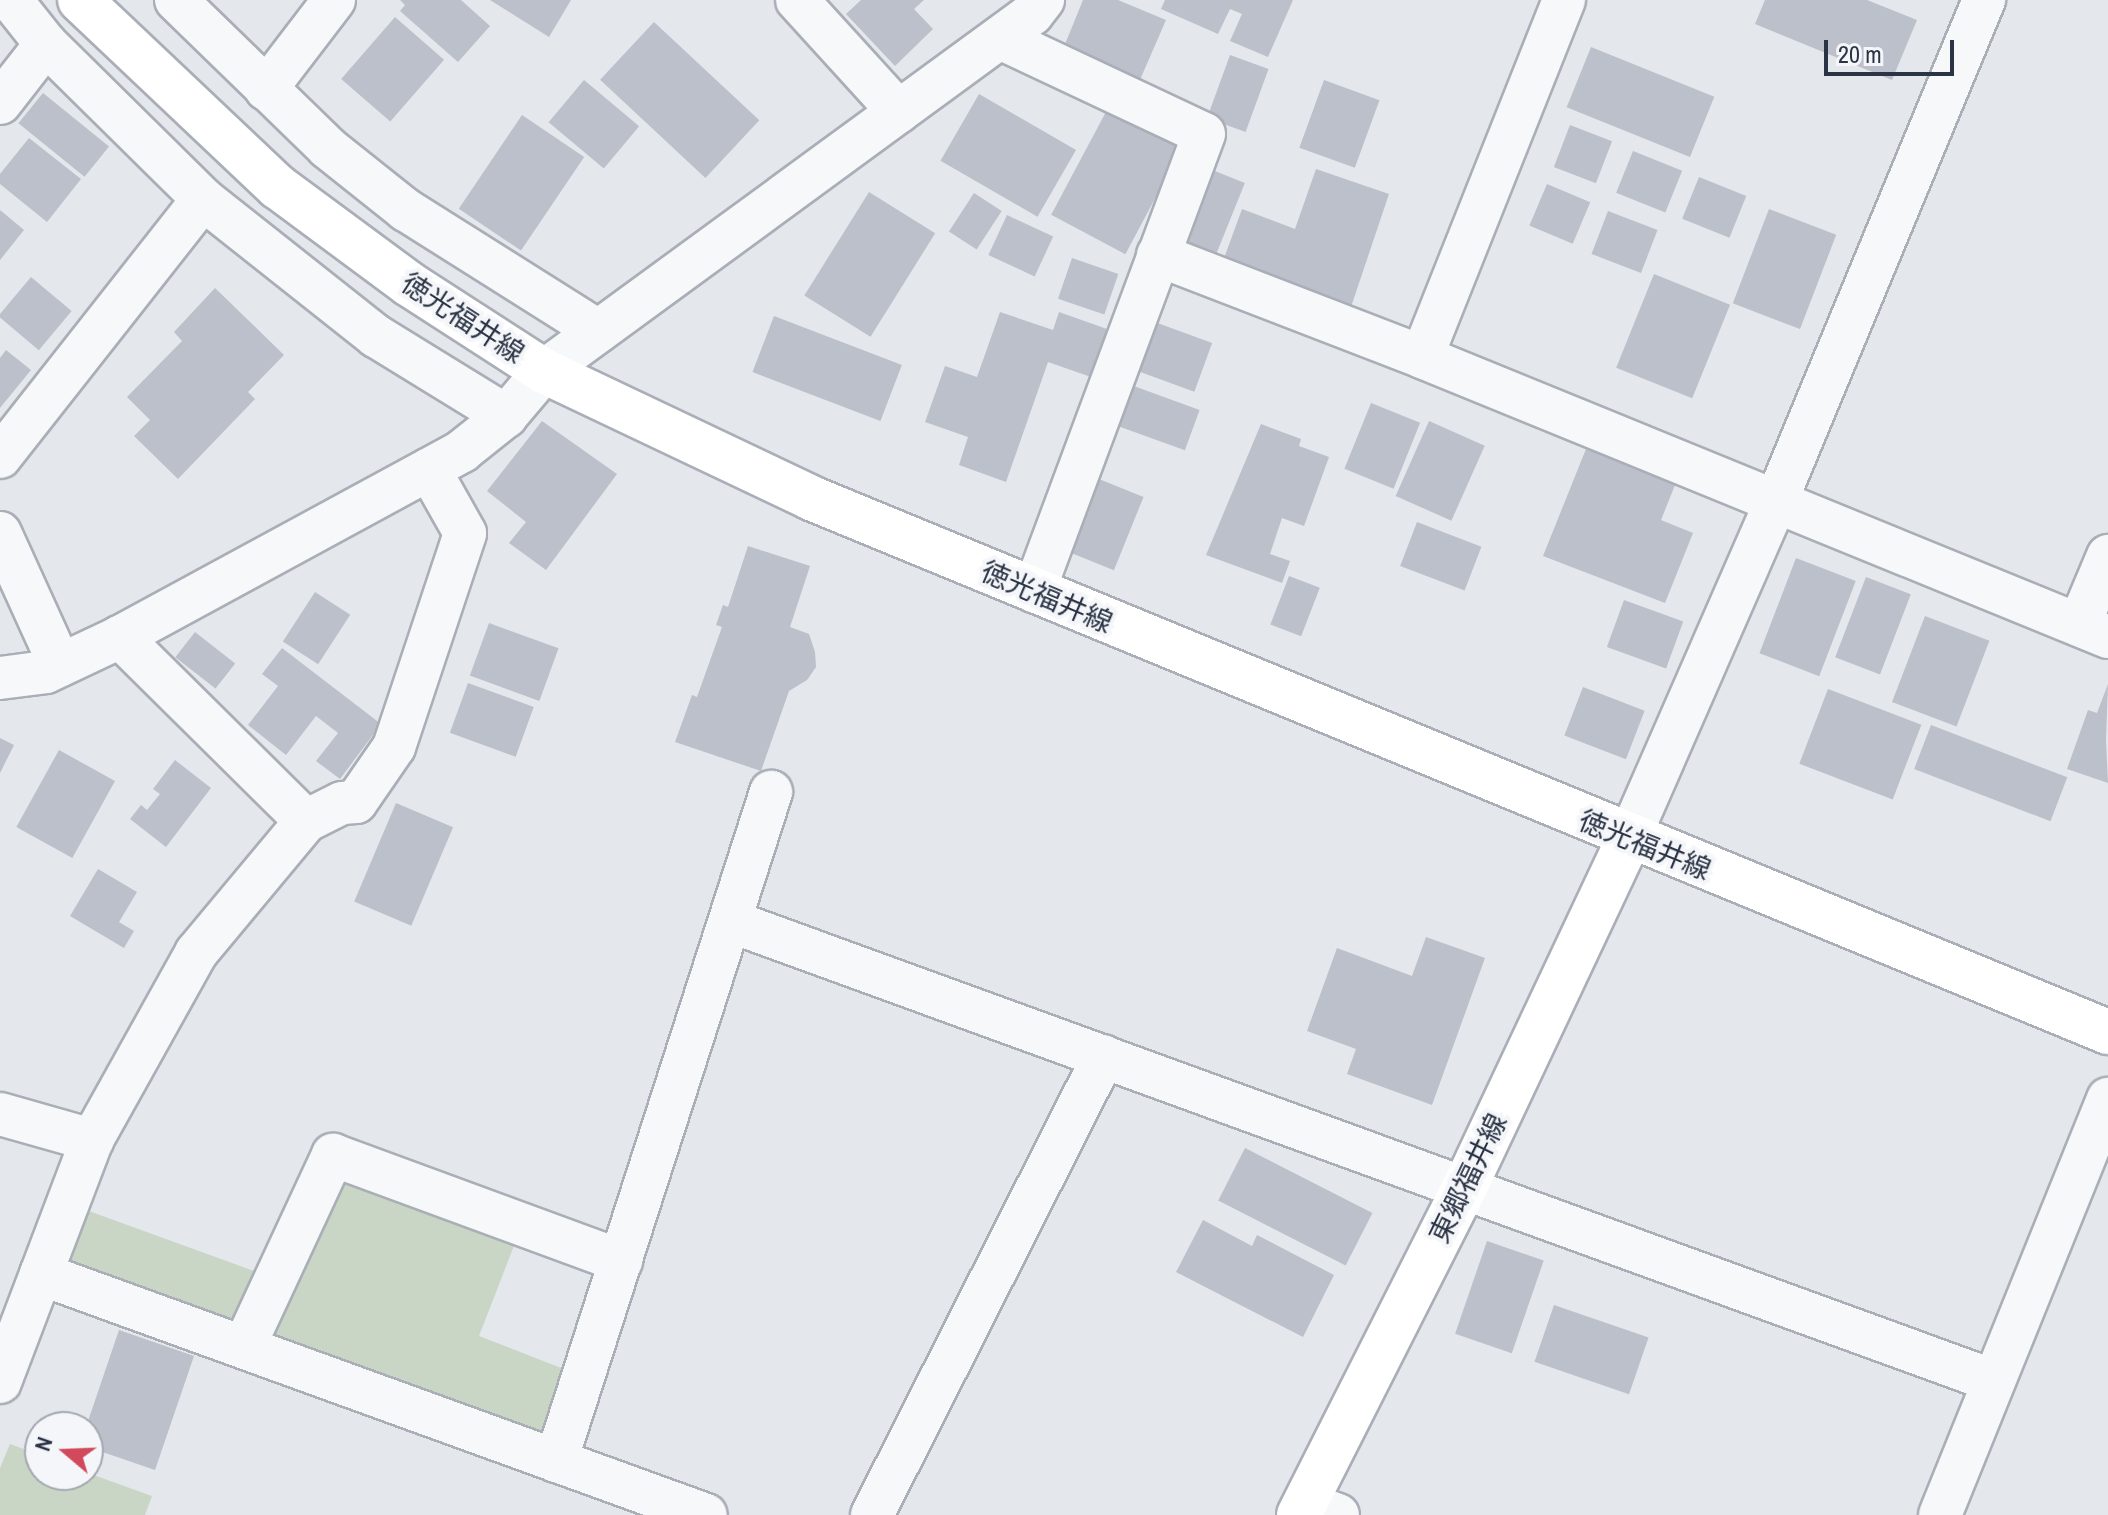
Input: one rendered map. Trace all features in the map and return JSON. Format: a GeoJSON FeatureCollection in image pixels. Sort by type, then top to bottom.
{"type":"FeatureCollection","features":[{"type":"Feature","properties":{"kind":"main road","name":"徳光福井線"},"geometry":{"type":"LineString","coordinates":[[80,0],[278,187],[409,284],[544,371],[811,498],[1629,838],[2108,1032]]}},
{"type":"Feature","properties":{"kind":"main road","name":"東郷福井線"},"geometry":{"type":"LineString","coordinates":[[1314,1511],[1629,838]]}},
{"type":"Feature","properties":{"kind":"street"},"geometry":{"type":"LineString","coordinates":[[11,0],[46,44],[203,199],[376,336],[506,416]]}},
{"type":"Feature","properties":{"kind":"street"},"geometry":{"type":"LineString","coordinates":[[176,0],[328,148],[406,210],[598,331]]}},
{"type":"Feature","properties":{"kind":"street"},"geometry":{"type":"LineString","coordinates":[[266,89],[334,0]]}},
{"type":"Feature","properties":{"kind":"street"},"geometry":{"type":"LineString","coordinates":[[797,0],[899,112]]}},
{"type":"Feature","properties":{"kind":"street"},"geometry":{"type":"LineString","coordinates":[[0,678],[60,665],[120,637],[462,451],[506,416],[544,371],[1000,38],[1043,0]]}},
{"type":"Feature","properties":{"kind":"street"},"geometry":{"type":"LineString","coordinates":[[1422,357],[1564,0]]}},
{"type":"Feature","properties":{"kind":"street"},"geometry":{"type":"LineString","coordinates":[[1629,838],[1775,504],[1984,0]]}},
{"type":"Feature","properties":{"kind":"street"},"geometry":{"type":"LineString","coordinates":[[1000,38],[1204,134],[1034,591]]}},
{"type":"Feature","properties":{"kind":"street"},"geometry":{"type":"LineString","coordinates":[[0,103],[46,44]]}},
{"type":"Feature","properties":{"kind":"street"},"geometry":{"type":"LineString","coordinates":[[0,457],[203,199]]}},
{"type":"Feature","properties":{"kind":"street"},"geometry":{"type":"LineString","coordinates":[[1158,255],[1422,357],[1775,504],[2093,631],[2108,556]]}},
{"type":"Feature","properties":{"kind":"street"},"geometry":{"type":"LineString","coordinates":[[0,1382],[92,1140],[196,953],[306,821],[342,803],[356,802],[394,747],[465,533],[429,469]]}},
{"type":"Feature","properties":{"kind":"street"},"geometry":{"type":"LineString","coordinates":[[0,533],[60,665]]}},
{"type":"Feature","properties":{"kind":"street"},"geometry":{"type":"LineString","coordinates":[[120,637],[306,821]]}},
{"type":"Feature","properties":{"kind":"street"},"geometry":{"type":"LineString","coordinates":[[556,1461],[771,792]]}},
{"type":"Feature","properties":{"kind":"street"},"geometry":{"type":"LineString","coordinates":[[730,921],[1994,1381]]}},
{"type":"Feature","properties":{"kind":"street"},"geometry":{"type":"LineString","coordinates":[[872,1515],[1104,1056]]}},
{"type":"Feature","properties":{"kind":"street"},"geometry":{"type":"LineString","coordinates":[[1940,1515],[2108,1099]]}},
{"type":"Feature","properties":{"kind":"street"},"geometry":{"type":"LineString","coordinates":[[0,1114],[92,1140]]}},
{"type":"Feature","properties":{"kind":"street"},"geometry":{"type":"LineString","coordinates":[[244,1347],[333,1155],[621,1261]]}},
{"type":"Feature","properties":{"kind":"street"},"geometry":{"type":"LineString","coordinates":[[41,1274],[706,1515]]}},
{"type":"Feature","properties":{"kind":"green space"},"geometry":{"type":"Polygon","coordinates":[[[345,1170],[517,1238],[479,1336],[569,1371],[544,1438],[268,1336],[345,1170]]]}},
{"type":"Feature","properties":{"kind":"green space"},"geometry":{"type":"Polygon","coordinates":[[[86,1210],[265,1275],[247,1327],[67,1262],[86,1210]]]}},
{"type":"Feature","properties":{"kind":"green space"},"geometry":{"type":"Polygon","coordinates":[[[10,1444],[24,1449],[24,1491],[104,1491],[104,1479],[152,1496],[145,1515],[0,1515],[0,1468],[10,1444]]]}},
{"type":"Feature","properties":{"kind":"building"},"geometry":{"type":"Polygon","coordinates":[[[400,0],[461,0],[490,26],[458,62],[400,11],[405,5],[400,0]]]}},
{"type":"Feature","properties":{"kind":"building"},"geometry":{"type":"Polygon","coordinates":[[[490,0],[571,0],[549,37],[490,0]]]}},
{"type":"Feature","properties":{"kind":"building"},"geometry":{"type":"Polygon","coordinates":[[[861,0],[924,0],[914,9],[933,29],[895,66],[846,14],[861,0]]]}},
{"type":"Feature","properties":{"kind":"building"},"geometry":{"type":"Polygon","coordinates":[[[1083,0],[1118,0],[1166,20],[1136,89],[1061,54],[1083,0]]]}},
{"type":"Feature","properties":{"kind":"building"},"geometry":{"type":"Polygon","coordinates":[[[1165,0],[1293,0],[1268,57],[1230,41],[1242,14],[1230,9],[1218,34],[1161,9],[1165,0]]]}},
{"type":"Feature","properties":{"kind":"building"},"geometry":{"type":"Polygon","coordinates":[[[1765,0],[1867,0],[1917,20],[1892,80],[1755,24],[1765,0]]]}},
{"type":"Feature","properties":{"kind":"building"},"geometry":{"type":"Polygon","coordinates":[[[395,17],[444,60],[390,122],[341,79],[395,17]]]}},
{"type":"Feature","properties":{"kind":"building"},"geometry":{"type":"Polygon","coordinates":[[[654,22],[759,120],[705,178],[600,80],[654,22]]]}},
{"type":"Feature","properties":{"kind":"building"},"geometry":{"type":"Polygon","coordinates":[[[1591,47],[1714,97],[1690,157],[1567,107],[1591,47]]]}},
{"type":"Feature","properties":{"kind":"building"},"geometry":{"type":"Polygon","coordinates":[[[1230,55],[1269,69],[1246,132],[1207,118],[1230,55]]]}},
{"type":"Feature","properties":{"kind":"building"},"geometry":{"type":"Polygon","coordinates":[[[584,80],[639,126],[604,168],[549,122],[584,80]]]}},
{"type":"Feature","properties":{"kind":"building"},"geometry":{"type":"Polygon","coordinates":[[[1324,80],[1379,100],[1355,168],[1299,148],[1324,80]]]}},
{"type":"Feature","properties":{"kind":"building"},"geometry":{"type":"Polygon","coordinates":[[[43,93],[109,146],[85,177],[18,123],[43,93]]]}},
{"type":"Feature","properties":{"kind":"building"},"geometry":{"type":"Polygon","coordinates":[[[979,94],[1076,150],[1037,217],[940,161],[979,94]]]}},
{"type":"Feature","properties":{"kind":"building"},"geometry":{"type":"Polygon","coordinates":[[[1108,108],[1182,147],[1125,254],[1051,215],[1108,108]]]}},
{"type":"Feature","properties":{"kind":"building"},"geometry":{"type":"Polygon","coordinates":[[[522,115],[584,157],[521,251],[459,209],[522,115]]]}},
{"type":"Feature","properties":{"kind":"building"},"geometry":{"type":"Polygon","coordinates":[[[1570,125],[1612,141],[1596,183],[1554,167],[1570,125]]]}},
{"type":"Feature","properties":{"kind":"building"},"geometry":{"type":"Polygon","coordinates":[[[29,138],[81,179],[47,222],[0,184],[0,174],[29,138]]]}},
{"type":"Feature","properties":{"kind":"building"},"geometry":{"type":"Polygon","coordinates":[[[1633,151],[1682,171],[1665,213],[1616,193],[1633,151]]]}},
{"type":"Feature","properties":{"kind":"building"},"geometry":{"type":"Polygon","coordinates":[[[1205,167],[1245,183],[1216,255],[1176,238],[1205,167]]]}},
{"type":"Feature","properties":{"kind":"building"},"geometry":{"type":"Polygon","coordinates":[[[1316,169],[1389,194],[1351,307],[1223,261],[1242,209],[1295,229],[1316,169]]]}},
{"type":"Feature","properties":{"kind":"building"},"geometry":{"type":"Polygon","coordinates":[[[1699,177],[1746,196],[1729,238],[1682,219],[1699,177]]]}},
{"type":"Feature","properties":{"kind":"building"},"geometry":{"type":"Polygon","coordinates":[[[1547,184],[1590,202],[1573,244],[1529,225],[1547,184]]]}},
{"type":"Feature","properties":{"kind":"building"},"geometry":{"type":"Polygon","coordinates":[[[869,192],[935,233],[870,337],[804,295],[869,192]]]}},
{"type":"Feature","properties":{"kind":"building"},"geometry":{"type":"Polygon","coordinates":[[[974,193],[1002,211],[977,250],[949,232],[974,193]]]}},
{"type":"Feature","properties":{"kind":"building"},"geometry":{"type":"Polygon","coordinates":[[[1769,209],[1836,235],[1800,329],[1733,303],[1769,209]]]}},
{"type":"Feature","properties":{"kind":"building"},"geometry":{"type":"Polygon","coordinates":[[[0,210],[24,230],[0,260],[0,210]]]}},
{"type":"Feature","properties":{"kind":"building"},"geometry":{"type":"Polygon","coordinates":[[[1608,211],[1657,230],[1641,273],[1592,254],[1608,211]]]}},
{"type":"Feature","properties":{"kind":"building"},"geometry":{"type":"Polygon","coordinates":[[[1007,215],[1053,237],[1035,276],[988,255],[1007,215]]]}},
{"type":"Feature","properties":{"kind":"building"},"geometry":{"type":"Polygon","coordinates":[[[1072,258],[1118,274],[1104,315],[1058,299],[1072,258]]]}},
{"type":"Feature","properties":{"kind":"building"},"geometry":{"type":"Polygon","coordinates":[[[1654,274],[1730,305],[1692,398],[1616,368],[1654,274]]]}},
{"type":"Feature","properties":{"kind":"building"},"geometry":{"type":"Polygon","coordinates":[[[31,277],[72,311],[39,350],[0,318],[31,277]]]}},
{"type":"Feature","properties":{"kind":"building"},"geometry":{"type":"Polygon","coordinates":[[[215,288],[284,355],[248,392],[255,399],[178,479],[134,436],[150,420],[127,397],[182,341],[174,332],[215,288]]]}},
{"type":"Feature","properties":{"kind":"building"},"geometry":{"type":"Polygon","coordinates":[[[1000,312],[1053,330],[1059,312],[1107,329],[1091,377],[1048,362],[1006,482],[959,465],[968,437],[925,422],[945,366],[977,377],[1000,312]]]}},
{"type":"Feature","properties":{"kind":"building"},"geometry":{"type":"Polygon","coordinates":[[[774,316],[902,365],[880,421],[752,372],[774,316]]]}},
{"type":"Feature","properties":{"kind":"building"},"geometry":{"type":"Polygon","coordinates":[[[1152,321],[1212,343],[1194,392],[1134,370],[1152,321]]]}},
{"type":"Feature","properties":{"kind":"building"},"geometry":{"type":"Polygon","coordinates":[[[6,350],[31,370],[0,408],[0,358],[6,350]]]}},
{"type":"Feature","properties":{"kind":"building"},"geometry":{"type":"Polygon","coordinates":[[[1131,385],[1200,410],[1185,450],[1116,425],[1131,385]]]}},
{"type":"Feature","properties":{"kind":"building"},"geometry":{"type":"Polygon","coordinates":[[[1371,403],[1420,423],[1394,489],[1344,469],[1371,403]]]}},
{"type":"Feature","properties":{"kind":"building"},"geometry":{"type":"Polygon","coordinates":[[[542,421],[617,474],[546,570],[509,543],[526,522],[487,491],[542,421]]]}},
{"type":"Feature","properties":{"kind":"building"},"geometry":{"type":"Polygon","coordinates":[[[1429,421],[1485,446],[1451,521],[1396,496],[1429,421]]]}},
{"type":"Feature","properties":{"kind":"building"},"geometry":{"type":"Polygon","coordinates":[[[1261,424],[1301,439],[1299,446],[1329,457],[1304,526],[1282,518],[1270,554],[1290,561],[1282,583],[1206,555],[1261,424]]]}},
{"type":"Feature","properties":{"kind":"building"},"geometry":{"type":"Polygon","coordinates":[[[1588,444],[1677,480],[1661,520],[1693,533],[1665,603],[1543,556],[1588,444]]]}},
{"type":"Feature","properties":{"kind":"building"},"geometry":{"type":"Polygon","coordinates":[[[1099,479],[1144,497],[1114,570],[1069,552],[1099,479]]]}},
{"type":"Feature","properties":{"kind":"building"},"geometry":{"type":"Polygon","coordinates":[[[1417,522],[1481,547],[1465,591],[1400,566],[1417,522]]]}},
{"type":"Feature","properties":{"kind":"building"},"geometry":{"type":"Polygon","coordinates":[[[748,546],[810,566],[790,627],[809,634],[816,667],[807,680],[789,691],[761,771],[675,742],[692,695],[697,697],[722,627],[716,625],[723,605],[728,607],[748,546]]]}},
{"type":"Feature","properties":{"kind":"building"},"geometry":{"type":"Polygon","coordinates":[[[1796,558],[1856,581],[1819,676],[1759,653],[1796,558]]]}},
{"type":"Feature","properties":{"kind":"building"},"geometry":{"type":"Polygon","coordinates":[[[1289,576],[1320,588],[1301,636],[1270,625],[1289,576]]]}},
{"type":"Feature","properties":{"kind":"building"},"geometry":{"type":"Polygon","coordinates":[[[1866,577],[1911,594],[1880,674],[1835,657],[1866,577]]]}},
{"type":"Feature","properties":{"kind":"building"},"geometry":{"type":"Polygon","coordinates":[[[315,592],[350,615],[318,664],[283,641],[315,592]]]}},
{"type":"Feature","properties":{"kind":"building"},"geometry":{"type":"Polygon","coordinates":[[[1624,600],[1683,622],[1666,669],[1607,647],[1624,600]]]}},
{"type":"Feature","properties":{"kind":"building"},"geometry":{"type":"Polygon","coordinates":[[[1925,616],[1989,641],[1956,727],[1892,702],[1925,616]]]}},
{"type":"Feature","properties":{"kind":"building"},"geometry":{"type":"Polygon","coordinates":[[[489,623],[559,648],[539,701],[470,676],[489,623]]]}},
{"type":"Feature","properties":{"kind":"building"},"geometry":{"type":"Polygon","coordinates":[[[195,632],[235,663],[215,689],[175,657],[195,632]]]}},
{"type":"Feature","properties":{"kind":"building"},"geometry":{"type":"Polygon","coordinates":[[[282,648],[381,724],[340,779],[316,761],[338,733],[316,716],[286,755],[248,725],[278,686],[262,674],[282,648]]]}},
{"type":"Feature","properties":{"kind":"building"},"geometry":{"type":"Polygon","coordinates":[[[468,683],[534,707],[516,757],[450,733],[468,683]]]}},
{"type":"Feature","properties":{"kind":"building"},"geometry":{"type":"Polygon","coordinates":[[[2108,684],[2108,783],[2067,769],[2088,710],[2097,713],[2108,684]]]}},
{"type":"Feature","properties":{"kind":"building"},"geometry":{"type":"Polygon","coordinates":[[[1583,687],[1645,711],[1626,759],[1564,736],[1583,687]]]}},
{"type":"Feature","properties":{"kind":"building"},"geometry":{"type":"Polygon","coordinates":[[[1828,689],[1921,725],[1893,800],[1799,764],[1828,689]]]}},
{"type":"Feature","properties":{"kind":"building"},"geometry":{"type":"Polygon","coordinates":[[[1931,725],[2067,777],[2050,821],[1914,769],[1931,725]]]}},
{"type":"Feature","properties":{"kind":"building"},"geometry":{"type":"Polygon","coordinates":[[[0,738],[14,745],[0,773],[0,738]]]}},
{"type":"Feature","properties":{"kind":"building"},"geometry":{"type":"Polygon","coordinates":[[[59,750],[115,781],[72,858],[16,827],[59,750]]]}},
{"type":"Feature","properties":{"kind":"building"},"geometry":{"type":"Polygon","coordinates":[[[175,760],[211,788],[166,847],[130,819],[141,805],[147,810],[160,794],[153,789],[175,760]]]}},
{"type":"Feature","properties":{"kind":"building"},"geometry":{"type":"Polygon","coordinates":[[[396,803],[453,827],[411,926],[354,901],[396,803]]]}},
{"type":"Feature","properties":{"kind":"building"},"geometry":{"type":"Polygon","coordinates":[[[98,869],[137,892],[119,922],[134,931],[124,948],[70,916],[98,869]]]}},
{"type":"Feature","properties":{"kind":"building"},"geometry":{"type":"Polygon","coordinates":[[[1426,937],[1485,958],[1432,1105],[1347,1074],[1356,1049],[1307,1031],[1337,948],[1412,976],[1426,937]]]}},
{"type":"Feature","properties":{"kind":"building"},"geometry":{"type":"Polygon","coordinates":[[[1245,1148],[1372,1213],[1346,1265],[1218,1201],[1245,1148]]]}},
{"type":"Feature","properties":{"kind":"building"},"geometry":{"type":"Polygon","coordinates":[[[1203,1220],[1252,1246],[1257,1235],[1334,1275],[1303,1337],[1176,1272],[1203,1220]]]}},
{"type":"Feature","properties":{"kind":"building"},"geometry":{"type":"Polygon","coordinates":[[[1487,1241],[1544,1261],[1512,1353],[1455,1334],[1487,1241]]]}},
{"type":"Feature","properties":{"kind":"building"},"geometry":{"type":"Polygon","coordinates":[[[1554,1305],[1649,1338],[1629,1394],[1534,1362],[1554,1305]]]}},
{"type":"Feature","properties":{"kind":"building"},"geometry":{"type":"Polygon","coordinates":[[[119,1330],[194,1356],[155,1470],[104,1452],[104,1411],[91,1411],[119,1330]]]}}]}
